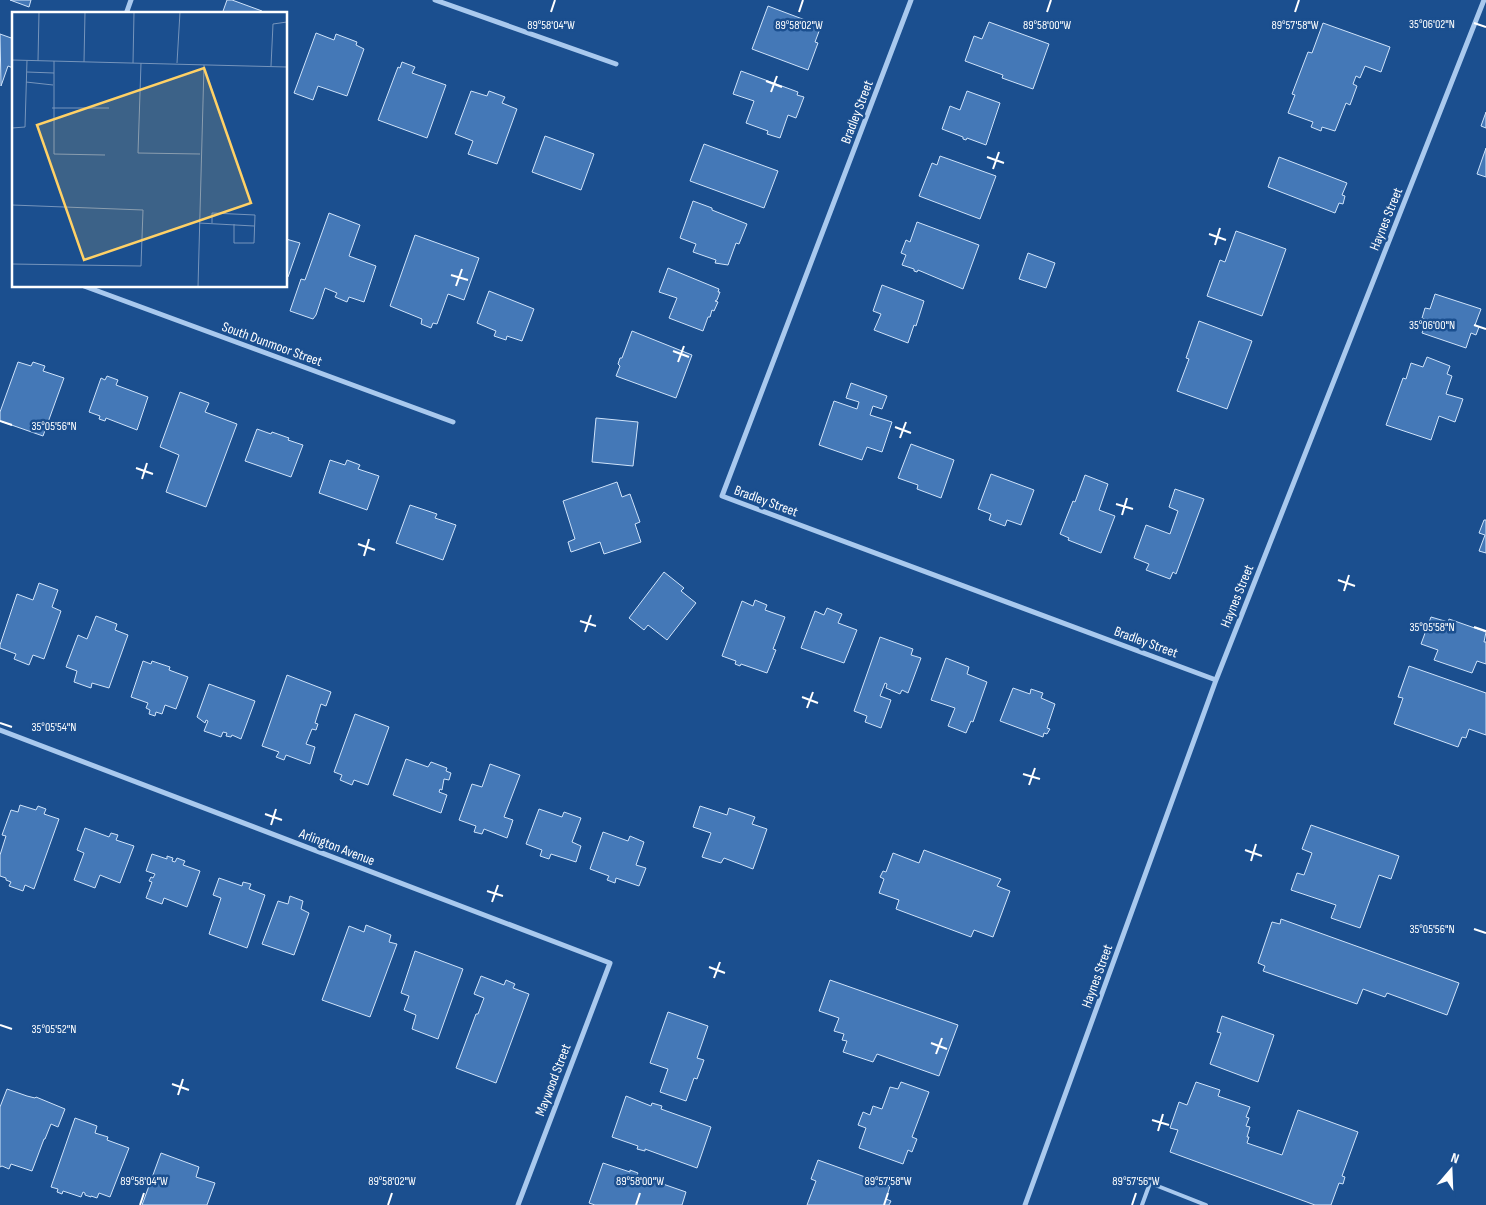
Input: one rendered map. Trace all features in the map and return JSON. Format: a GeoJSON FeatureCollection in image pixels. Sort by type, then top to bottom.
{"type":"FeatureCollection","features":[{"type":"Feature","properties":{"kind":"street"},"geometry":{"type":"LineString","coordinates":[[127,12],[131,0]]}},
{"type":"Feature","properties":{"kind":"street"},"geometry":{"type":"LineString","coordinates":[[435,0],[616,64]]}},
{"type":"Feature","properties":{"kind":"street","name":"Bradley Street"},"geometry":{"type":"LineString","coordinates":[[911,0],[722,496],[1216,680]]}},
{"type":"Feature","properties":{"kind":"street","name":"Haynes Street"},"geometry":{"type":"LineString","coordinates":[[1025,1205],[1216,680],[1484,0]]}},
{"type":"Feature","properties":{"kind":"street","name":"South Dunmoor Street"},"geometry":{"type":"LineString","coordinates":[[89,288],[453,422]]}},
{"type":"Feature","properties":{"kind":"street","name":"Arlington Avenue"},"geometry":{"type":"LineString","coordinates":[[0,730],[610,963]]}},
{"type":"Feature","properties":{"kind":"street","name":"Maywood Street"},"geometry":{"type":"LineString","coordinates":[[518,1205],[610,963]]}},
{"type":"Feature","properties":{"kind":"lane"},"geometry":{"type":"LineString","coordinates":[[1142,1205],[1150,1183],[1206,1205]]}},
{"type":"Feature","properties":{"kind":"building"},"geometry":{"type":"Polygon","coordinates":[[[10,0],[31,0],[29,7],[10,0]]]}},
{"type":"Feature","properties":{"kind":"building"},"geometry":{"type":"Polygon","coordinates":[[[227,0],[262,11],[262,12],[223,12],[227,0]]]}},
{"type":"Feature","properties":{"kind":"building"},"geometry":{"type":"Polygon","coordinates":[[[768,6],[821,26],[815,42],[818,43],[808,70],[752,49],[768,6]]]}},
{"type":"Feature","properties":{"kind":"building"},"geometry":{"type":"Polygon","coordinates":[[[989,22],[1049,44],[1033,89],[1002,78],[1003,75],[965,61],[974,36],[982,39],[989,22]]]}},
{"type":"Feature","properties":{"kind":"building"},"geometry":{"type":"Polygon","coordinates":[[[1323,23],[1390,47],[1381,72],[1365,66],[1360,78],[1356,76],[1353,84],[1357,86],[1350,105],[1346,103],[1335,131],[1322,127],[1321,131],[1311,127],[1313,122],[1288,113],[1295,95],[1292,94],[1308,52],[1312,53],[1323,23]]]}},
{"type":"Feature","properties":{"kind":"building"},"geometry":{"type":"Polygon","coordinates":[[[316,33],[334,40],[336,34],[357,42],[356,45],[364,49],[347,96],[318,86],[313,100],[294,93],[316,33]]]}},
{"type":"Feature","properties":{"kind":"building"},"geometry":{"type":"Polygon","coordinates":[[[0,34],[12,38],[12,68],[8,66],[1,86],[0,34]]]}},
{"type":"Feature","properties":{"kind":"building"},"geometry":{"type":"Polygon","coordinates":[[[402,62],[415,67],[412,73],[446,85],[427,138],[378,120],[398,67],[400,68],[402,62]]]}},
{"type":"Feature","properties":{"kind":"building"},"geometry":{"type":"Polygon","coordinates":[[[741,71],[798,92],[797,95],[804,97],[796,118],[788,115],[780,138],[767,134],[768,131],[746,123],[754,101],[733,94],[741,71]]]}},
{"type":"Feature","properties":{"kind":"building"},"geometry":{"type":"Polygon","coordinates":[[[471,91],[487,96],[489,91],[505,97],[502,103],[517,109],[497,164],[468,154],[473,141],[455,134],[471,91]]]}},
{"type":"Feature","properties":{"kind":"building"},"geometry":{"type":"Polygon","coordinates":[[[967,91],[1000,103],[986,145],[967,138],[966,140],[963,139],[963,137],[942,129],[950,106],[960,110],[967,91]]]}},
{"type":"Feature","properties":{"kind":"building"},"geometry":{"type":"Polygon","coordinates":[[[1486,112],[1486,128],[1481,126],[1486,112]]]}},
{"type":"Feature","properties":{"kind":"building"},"geometry":{"type":"Polygon","coordinates":[[[545,136],[594,154],[581,190],[532,172],[545,136]]]}},
{"type":"Feature","properties":{"kind":"building"},"geometry":{"type":"Polygon","coordinates":[[[704,144],[778,171],[764,208],[690,181],[704,144]]]}},
{"type":"Feature","properties":{"kind":"building"},"geometry":{"type":"Polygon","coordinates":[[[1486,148],[1486,177],[1477,174],[1486,148]]]}},
{"type":"Feature","properties":{"kind":"building"},"geometry":{"type":"Polygon","coordinates":[[[940,156],[996,176],[980,219],[919,196],[932,163],[937,165],[940,156]]]}},
{"type":"Feature","properties":{"kind":"building"},"geometry":{"type":"Polygon","coordinates":[[[1279,157],[1347,183],[1342,195],[1345,196],[1343,204],[1339,203],[1335,213],[1268,187],[1279,157]]]}},
{"type":"Feature","properties":{"kind":"building"},"geometry":{"type":"Polygon","coordinates":[[[693,201],[747,224],[739,244],[736,243],[728,265],[715,263],[716,260],[693,252],[696,244],[680,238],[693,201]]]}},
{"type":"Feature","properties":{"kind":"building"},"geometry":{"type":"Polygon","coordinates":[[[329,213],[360,225],[349,256],[376,266],[364,302],[349,297],[347,302],[335,297],[337,293],[325,288],[313,319],[290,311],[301,279],[305,280],[329,213]]]}},
{"type":"Feature","properties":{"kind":"building"},"geometry":{"type":"Polygon","coordinates":[[[917,222],[979,245],[963,289],[902,265],[906,255],[901,253],[906,240],[910,242],[917,222]]]}},
{"type":"Feature","properties":{"kind":"building"},"geometry":{"type":"Polygon","coordinates":[[[1236,231],[1286,249],[1262,316],[1207,296],[1220,260],[1225,262],[1236,231]]]}},
{"type":"Feature","properties":{"kind":"building"},"geometry":{"type":"Polygon","coordinates":[[[415,235],[479,258],[464,300],[448,294],[437,324],[433,323],[431,328],[421,324],[422,319],[390,306],[415,235]]]}},
{"type":"Feature","properties":{"kind":"building"},"geometry":{"type":"Polygon","coordinates":[[[288,240],[300,243],[288,277],[288,240]]]}},
{"type":"Feature","properties":{"kind":"building"},"geometry":{"type":"Polygon","coordinates":[[[1028,253],[1055,263],[1046,288],[1019,279],[1028,253]]]}},
{"type":"Feature","properties":{"kind":"building"},"geometry":{"type":"Polygon","coordinates":[[[668,268],[719,289],[718,292],[720,292],[715,301],[718,302],[714,311],[712,310],[710,317],[708,317],[703,331],[669,318],[677,298],[659,292],[668,268]]]}},
{"type":"Feature","properties":{"kind":"building"},"geometry":{"type":"Polygon","coordinates":[[[882,285],[924,301],[908,343],[874,330],[881,314],[873,311],[882,285]]]}},
{"type":"Feature","properties":{"kind":"building"},"geometry":{"type":"Polygon","coordinates":[[[489,291],[534,309],[522,341],[507,336],[506,340],[494,336],[496,331],[477,323],[489,291]]]}},
{"type":"Feature","properties":{"kind":"building"},"geometry":{"type":"Polygon","coordinates":[[[1435,294],[1481,309],[1475,325],[1479,327],[1476,335],[1471,333],[1466,348],[1422,333],[1427,320],[1422,318],[1425,308],[1430,309],[1435,294]]]}},
{"type":"Feature","properties":{"kind":"building"},"geometry":{"type":"Polygon","coordinates":[[[1199,321],[1252,341],[1227,409],[1177,391],[1189,359],[1186,358],[1199,321]]]}},
{"type":"Feature","properties":{"kind":"building"},"geometry":{"type":"Polygon","coordinates":[[[632,331],[692,355],[676,398],[616,376],[620,366],[618,364],[620,358],[622,358],[632,331]]]}},
{"type":"Feature","properties":{"kind":"building"},"geometry":{"type":"Polygon","coordinates":[[[1427,357],[1450,366],[1447,374],[1452,376],[1446,394],[1463,399],[1455,422],[1439,416],[1431,440],[1386,425],[1403,378],[1406,379],[1411,363],[1423,367],[1427,357]]]}},
{"type":"Feature","properties":{"kind":"building"},"geometry":{"type":"Polygon","coordinates":[[[18,362],[31,366],[33,362],[45,366],[43,371],[64,378],[43,436],[0,421],[0,412],[18,362]]]}},
{"type":"Feature","properties":{"kind":"building"},"geometry":{"type":"Polygon","coordinates":[[[107,376],[118,380],[116,385],[148,397],[137,430],[106,418],[105,421],[99,419],[100,416],[89,412],[101,378],[105,380],[107,376]]]}},
{"type":"Feature","properties":{"kind":"building"},"geometry":{"type":"Polygon","coordinates":[[[851,383],[887,396],[882,409],[873,406],[870,415],[892,422],[882,452],[867,447],[862,460],[819,445],[834,401],[857,409],[859,402],[846,398],[851,383]]]}},
{"type":"Feature","properties":{"kind":"building"},"geometry":{"type":"Polygon","coordinates":[[[180,392],[209,403],[205,412],[237,424],[206,507],[166,492],[179,455],[160,447],[180,392]]]}},
{"type":"Feature","properties":{"kind":"building"},"geometry":{"type":"Polygon","coordinates":[[[596,418],[638,422],[633,466],[592,462],[596,418]]]}},
{"type":"Feature","properties":{"kind":"building"},"geometry":{"type":"Polygon","coordinates":[[[257,429],[271,434],[272,432],[303,445],[291,477],[245,461],[257,429]]]}},
{"type":"Feature","properties":{"kind":"building"},"geometry":{"type":"Polygon","coordinates":[[[911,444],[954,460],[941,498],[917,489],[918,485],[898,478],[911,444]]]}},
{"type":"Feature","properties":{"kind":"building"},"geometry":{"type":"Polygon","coordinates":[[[330,460],[345,465],[347,460],[360,465],[358,469],[379,476],[367,510],[319,493],[330,460]]]}},
{"type":"Feature","properties":{"kind":"building"},"geometry":{"type":"Polygon","coordinates":[[[991,474],[1034,490],[1021,525],[1007,520],[1005,526],[989,520],[991,514],[978,509],[991,474]]]}},
{"type":"Feature","properties":{"kind":"building"},"geometry":{"type":"Polygon","coordinates":[[[1085,475],[1108,484],[1099,510],[1115,516],[1101,553],[1068,540],[1069,538],[1060,534],[1085,475]]]}},
{"type":"Feature","properties":{"kind":"building"},"geometry":{"type":"Polygon","coordinates":[[[617,482],[622,497],[630,494],[640,522],[635,524],[641,542],[604,554],[600,542],[571,552],[568,542],[575,539],[563,501],[617,482]]]}},
{"type":"Feature","properties":{"kind":"building"},"geometry":{"type":"Polygon","coordinates":[[[1175,489],[1204,499],[1176,574],[1173,572],[1170,579],[1146,570],[1149,564],[1134,558],[1146,525],[1170,534],[1178,511],[1169,507],[1175,489]]]}},
{"type":"Feature","properties":{"kind":"building"},"geometry":{"type":"Polygon","coordinates":[[[410,505],[437,514],[435,518],[456,525],[443,560],[396,543],[410,505]]]}},
{"type":"Feature","properties":{"kind":"building"},"geometry":{"type":"Polygon","coordinates":[[[1484,520],[1486,520],[1486,553],[1479,551],[1485,535],[1479,533],[1484,520]]]}},
{"type":"Feature","properties":{"kind":"building"},"geometry":{"type":"Polygon","coordinates":[[[664,572],[684,588],[681,591],[696,603],[667,640],[648,625],[644,630],[629,618],[664,572]]]}},
{"type":"Feature","properties":{"kind":"building"},"geometry":{"type":"Polygon","coordinates":[[[39,583],[58,590],[52,607],[61,611],[44,659],[33,655],[29,665],[14,659],[16,654],[0,648],[0,645],[17,594],[33,600],[39,583]]]}},
{"type":"Feature","properties":{"kind":"building"},"geometry":{"type":"Polygon","coordinates":[[[755,600],[767,605],[765,610],[785,617],[773,649],[776,650],[767,673],[741,664],[740,666],[735,664],[736,661],[722,656],[742,601],[753,606],[755,600]]]}},
{"type":"Feature","properties":{"kind":"building"},"geometry":{"type":"Polygon","coordinates":[[[827,608],[842,614],[838,623],[857,630],[844,663],[801,648],[815,611],[824,615],[827,608]]]}},
{"type":"Feature","properties":{"kind":"building"},"geometry":{"type":"Polygon","coordinates":[[[96,616],[117,624],[115,630],[128,635],[109,688],[92,683],[91,688],[74,682],[77,671],[66,667],[78,635],[87,639],[96,616]]]}},
{"type":"Feature","properties":{"kind":"building"},"geometry":{"type":"Polygon","coordinates":[[[1431,617],[1448,622],[1449,619],[1486,632],[1484,642],[1486,642],[1486,664],[1477,661],[1472,673],[1434,660],[1438,650],[1421,644],[1431,617]]]}},
{"type":"Feature","properties":{"kind":"building"},"geometry":{"type":"Polygon","coordinates":[[[880,637],[913,649],[911,655],[921,658],[908,693],[902,690],[900,694],[886,688],[887,684],[885,683],[880,696],[891,700],[881,728],[865,722],[867,716],[854,711],[880,637]]]}},
{"type":"Feature","properties":{"kind":"building"},"geometry":{"type":"Polygon","coordinates":[[[946,658],[969,667],[967,674],[987,682],[973,722],[971,721],[966,733],[948,726],[955,708],[931,700],[946,658]]]}},
{"type":"Feature","properties":{"kind":"building"},"geometry":{"type":"Polygon","coordinates":[[[143,661],[151,664],[152,661],[170,667],[169,670],[188,677],[176,709],[165,705],[162,714],[156,712],[155,716],[149,714],[150,710],[146,708],[148,703],[131,697],[143,661]]]}},
{"type":"Feature","properties":{"kind":"building"},"geometry":{"type":"Polygon","coordinates":[[[1409,666],[1486,693],[1486,735],[1469,729],[1466,738],[1462,737],[1458,747],[1394,724],[1403,698],[1398,697],[1409,666]]]}},
{"type":"Feature","properties":{"kind":"building"},"geometry":{"type":"Polygon","coordinates":[[[287,675],[331,692],[326,706],[321,704],[315,723],[318,724],[316,730],[312,729],[306,744],[315,747],[310,764],[286,755],[284,760],[276,757],[279,752],[262,746],[287,675]]]}},
{"type":"Feature","properties":{"kind":"building"},"geometry":{"type":"Polygon","coordinates":[[[209,684],[255,701],[241,739],[232,735],[231,737],[226,736],[227,733],[223,732],[221,737],[204,731],[208,721],[206,720],[205,723],[197,717],[209,684]]]}},
{"type":"Feature","properties":{"kind":"building"},"geometry":{"type":"Polygon","coordinates":[[[1013,688],[1030,694],[1031,689],[1043,693],[1041,698],[1055,704],[1047,728],[1050,729],[1047,734],[1044,733],[1043,737],[1000,721],[1013,688]]]}},
{"type":"Feature","properties":{"kind":"building"},"geometry":{"type":"Polygon","coordinates":[[[355,714],[389,727],[368,785],[354,780],[352,785],[340,780],[342,775],[334,772],[355,714]]]}},
{"type":"Feature","properties":{"kind":"building"},"geometry":{"type":"Polygon","coordinates":[[[406,759],[428,767],[431,762],[447,768],[446,771],[451,773],[449,780],[444,779],[442,790],[440,789],[439,792],[447,795],[441,813],[393,795],[406,759]]]}},
{"type":"Feature","properties":{"kind":"building"},"geometry":{"type":"Polygon","coordinates":[[[490,764],[520,775],[504,817],[513,820],[507,838],[484,829],[482,834],[474,832],[476,826],[459,820],[472,784],[482,787],[490,764]]]}},
{"type":"Feature","properties":{"kind":"building"},"geometry":{"type":"Polygon","coordinates":[[[20,805],[36,810],[38,806],[46,809],[44,814],[59,819],[34,889],[25,885],[23,891],[9,886],[11,882],[0,876],[0,855],[6,836],[2,835],[11,810],[18,812],[20,805]]]}},
{"type":"Feature","properties":{"kind":"building"},"geometry":{"type":"Polygon","coordinates":[[[700,806],[727,815],[729,808],[755,817],[752,824],[767,829],[753,869],[724,858],[721,863],[702,857],[711,833],[693,827],[700,806]]]}},
{"type":"Feature","properties":{"kind":"building"},"geometry":{"type":"Polygon","coordinates":[[[539,809],[562,817],[564,812],[581,818],[572,842],[581,846],[576,862],[551,854],[549,859],[540,856],[542,850],[526,844],[539,809]]]}},
{"type":"Feature","properties":{"kind":"building"},"geometry":{"type":"Polygon","coordinates":[[[1311,825],[1399,856],[1391,879],[1379,875],[1360,928],[1331,918],[1336,905],[1291,890],[1297,873],[1304,875],[1312,853],[1302,849],[1311,825]]]}},
{"type":"Feature","properties":{"kind":"building"},"geometry":{"type":"Polygon","coordinates":[[[85,828],[109,837],[111,833],[118,835],[116,840],[134,846],[120,883],[100,875],[95,888],[74,880],[84,853],[77,850],[85,828]]]}},
{"type":"Feature","properties":{"kind":"building"},"geometry":{"type":"Polygon","coordinates":[[[603,832],[628,841],[630,836],[644,842],[636,865],[646,868],[639,886],[616,878],[615,883],[607,880],[609,876],[590,869],[603,832]]]}},
{"type":"Feature","properties":{"kind":"building"},"geometry":{"type":"Polygon","coordinates":[[[924,850],[1001,879],[997,886],[1010,891],[993,937],[974,930],[971,937],[896,909],[899,900],[879,893],[884,879],[880,877],[883,871],[886,872],[893,853],[919,863],[924,850]]]}},
{"type":"Feature","properties":{"kind":"building"},"geometry":{"type":"Polygon","coordinates":[[[152,854],[167,859],[167,856],[173,858],[172,861],[175,862],[177,858],[185,861],[183,865],[200,871],[187,907],[164,898],[162,904],[146,898],[152,882],[149,881],[155,874],[146,871],[152,854]]]}},
{"type":"Feature","properties":{"kind":"building"},"geometry":{"type":"Polygon","coordinates":[[[219,878],[242,886],[243,882],[251,884],[249,889],[265,895],[247,948],[209,934],[221,898],[213,895],[219,878]]]}},
{"type":"Feature","properties":{"kind":"building"},"geometry":{"type":"Polygon","coordinates":[[[290,896],[303,901],[301,909],[309,913],[294,955],[262,944],[278,901],[288,904],[290,896]]]}},
{"type":"Feature","properties":{"kind":"building"},"geometry":{"type":"Polygon","coordinates":[[[1281,919],[1459,983],[1447,1015],[1387,993],[1385,997],[1363,989],[1357,1004],[1263,971],[1265,966],[1258,963],[1272,922],[1280,924],[1281,919]]]}},
{"type":"Feature","properties":{"kind":"building"},"geometry":{"type":"Polygon","coordinates":[[[366,925],[391,935],[389,942],[397,944],[370,1017],[322,1000],[349,926],[364,932],[366,925]]]}},
{"type":"Feature","properties":{"kind":"building"},"geometry":{"type":"Polygon","coordinates":[[[415,951],[463,969],[438,1039],[412,1029],[416,1015],[404,1010],[409,996],[401,993],[415,951]]]}},
{"type":"Feature","properties":{"kind":"building"},"geometry":{"type":"Polygon","coordinates":[[[481,976],[504,985],[506,980],[515,984],[513,988],[529,994],[496,1083],[456,1068],[484,998],[474,994],[481,976]]]}},
{"type":"Feature","properties":{"kind":"building"},"geometry":{"type":"Polygon","coordinates":[[[830,980],[958,1025],[939,1076],[877,1054],[873,1062],[843,1052],[847,1041],[842,1040],[844,1034],[834,1031],[839,1018],[819,1011],[830,980]]]}},
{"type":"Feature","properties":{"kind":"building"},"geometry":{"type":"Polygon","coordinates":[[[668,1012],[708,1026],[697,1058],[704,1060],[697,1079],[694,1078],[686,1101],[660,1092],[668,1069],[650,1063],[668,1012]]]}},
{"type":"Feature","properties":{"kind":"building"},"geometry":{"type":"Polygon","coordinates":[[[1222,1016],[1274,1035],[1258,1082],[1210,1064],[1221,1033],[1217,1032],[1222,1016]]]}},
{"type":"Feature","properties":{"kind":"building"},"geometry":{"type":"Polygon","coordinates":[[[901,1082],[929,1092],[912,1137],[917,1139],[912,1152],[908,1150],[903,1164],[859,1148],[866,1128],[858,1125],[863,1112],[870,1115],[873,1106],[882,1109],[890,1087],[898,1089],[901,1082]]]}},
{"type":"Feature","properties":{"kind":"building"},"geometry":{"type":"Polygon","coordinates":[[[1196,1082],[1220,1090],[1218,1096],[1250,1107],[1246,1117],[1249,1118],[1246,1126],[1250,1127],[1247,1143],[1282,1155],[1298,1110],[1358,1132],[1342,1176],[1345,1177],[1343,1184],[1339,1183],[1331,1205],[1315,1205],[1170,1152],[1178,1130],[1170,1128],[1179,1102],[1187,1105],[1196,1082]]]}},
{"type":"Feature","properties":{"kind":"building"},"geometry":{"type":"Polygon","coordinates":[[[7,1089],[36,1097],[65,1109],[58,1127],[51,1124],[32,1171],[11,1164],[9,1169],[0,1167],[0,1107],[7,1089]]]}},
{"type":"Feature","properties":{"kind":"building"},"geometry":{"type":"Polygon","coordinates":[[[626,1096],[651,1106],[652,1103],[662,1106],[661,1109],[711,1127],[697,1168],[645,1149],[645,1151],[637,1149],[638,1146],[612,1137],[626,1096]]]}},
{"type":"Feature","properties":{"kind":"building"},"geometry":{"type":"Polygon","coordinates":[[[75,1118],[97,1126],[95,1133],[108,1137],[107,1140],[129,1148],[110,1197],[99,1193],[97,1198],[91,1197],[83,1192],[81,1197],[63,1191],[62,1194],[57,1192],[58,1189],[51,1187],[75,1118]]]}},
{"type":"Feature","properties":{"kind":"building"},"geometry":{"type":"Polygon","coordinates":[[[161,1153],[199,1167],[196,1177],[215,1183],[207,1205],[142,1205],[161,1153]]]}},
{"type":"Feature","properties":{"kind":"building"},"geometry":{"type":"Polygon","coordinates":[[[818,1160],[890,1186],[886,1199],[891,1201],[889,1205],[807,1205],[816,1181],[811,1179],[818,1160]]]}},
{"type":"Feature","properties":{"kind":"building"},"geometry":{"type":"Polygon","coordinates":[[[603,1163],[630,1172],[630,1170],[638,1173],[637,1175],[686,1192],[682,1205],[595,1205],[589,1203],[603,1163]]]}}]}
